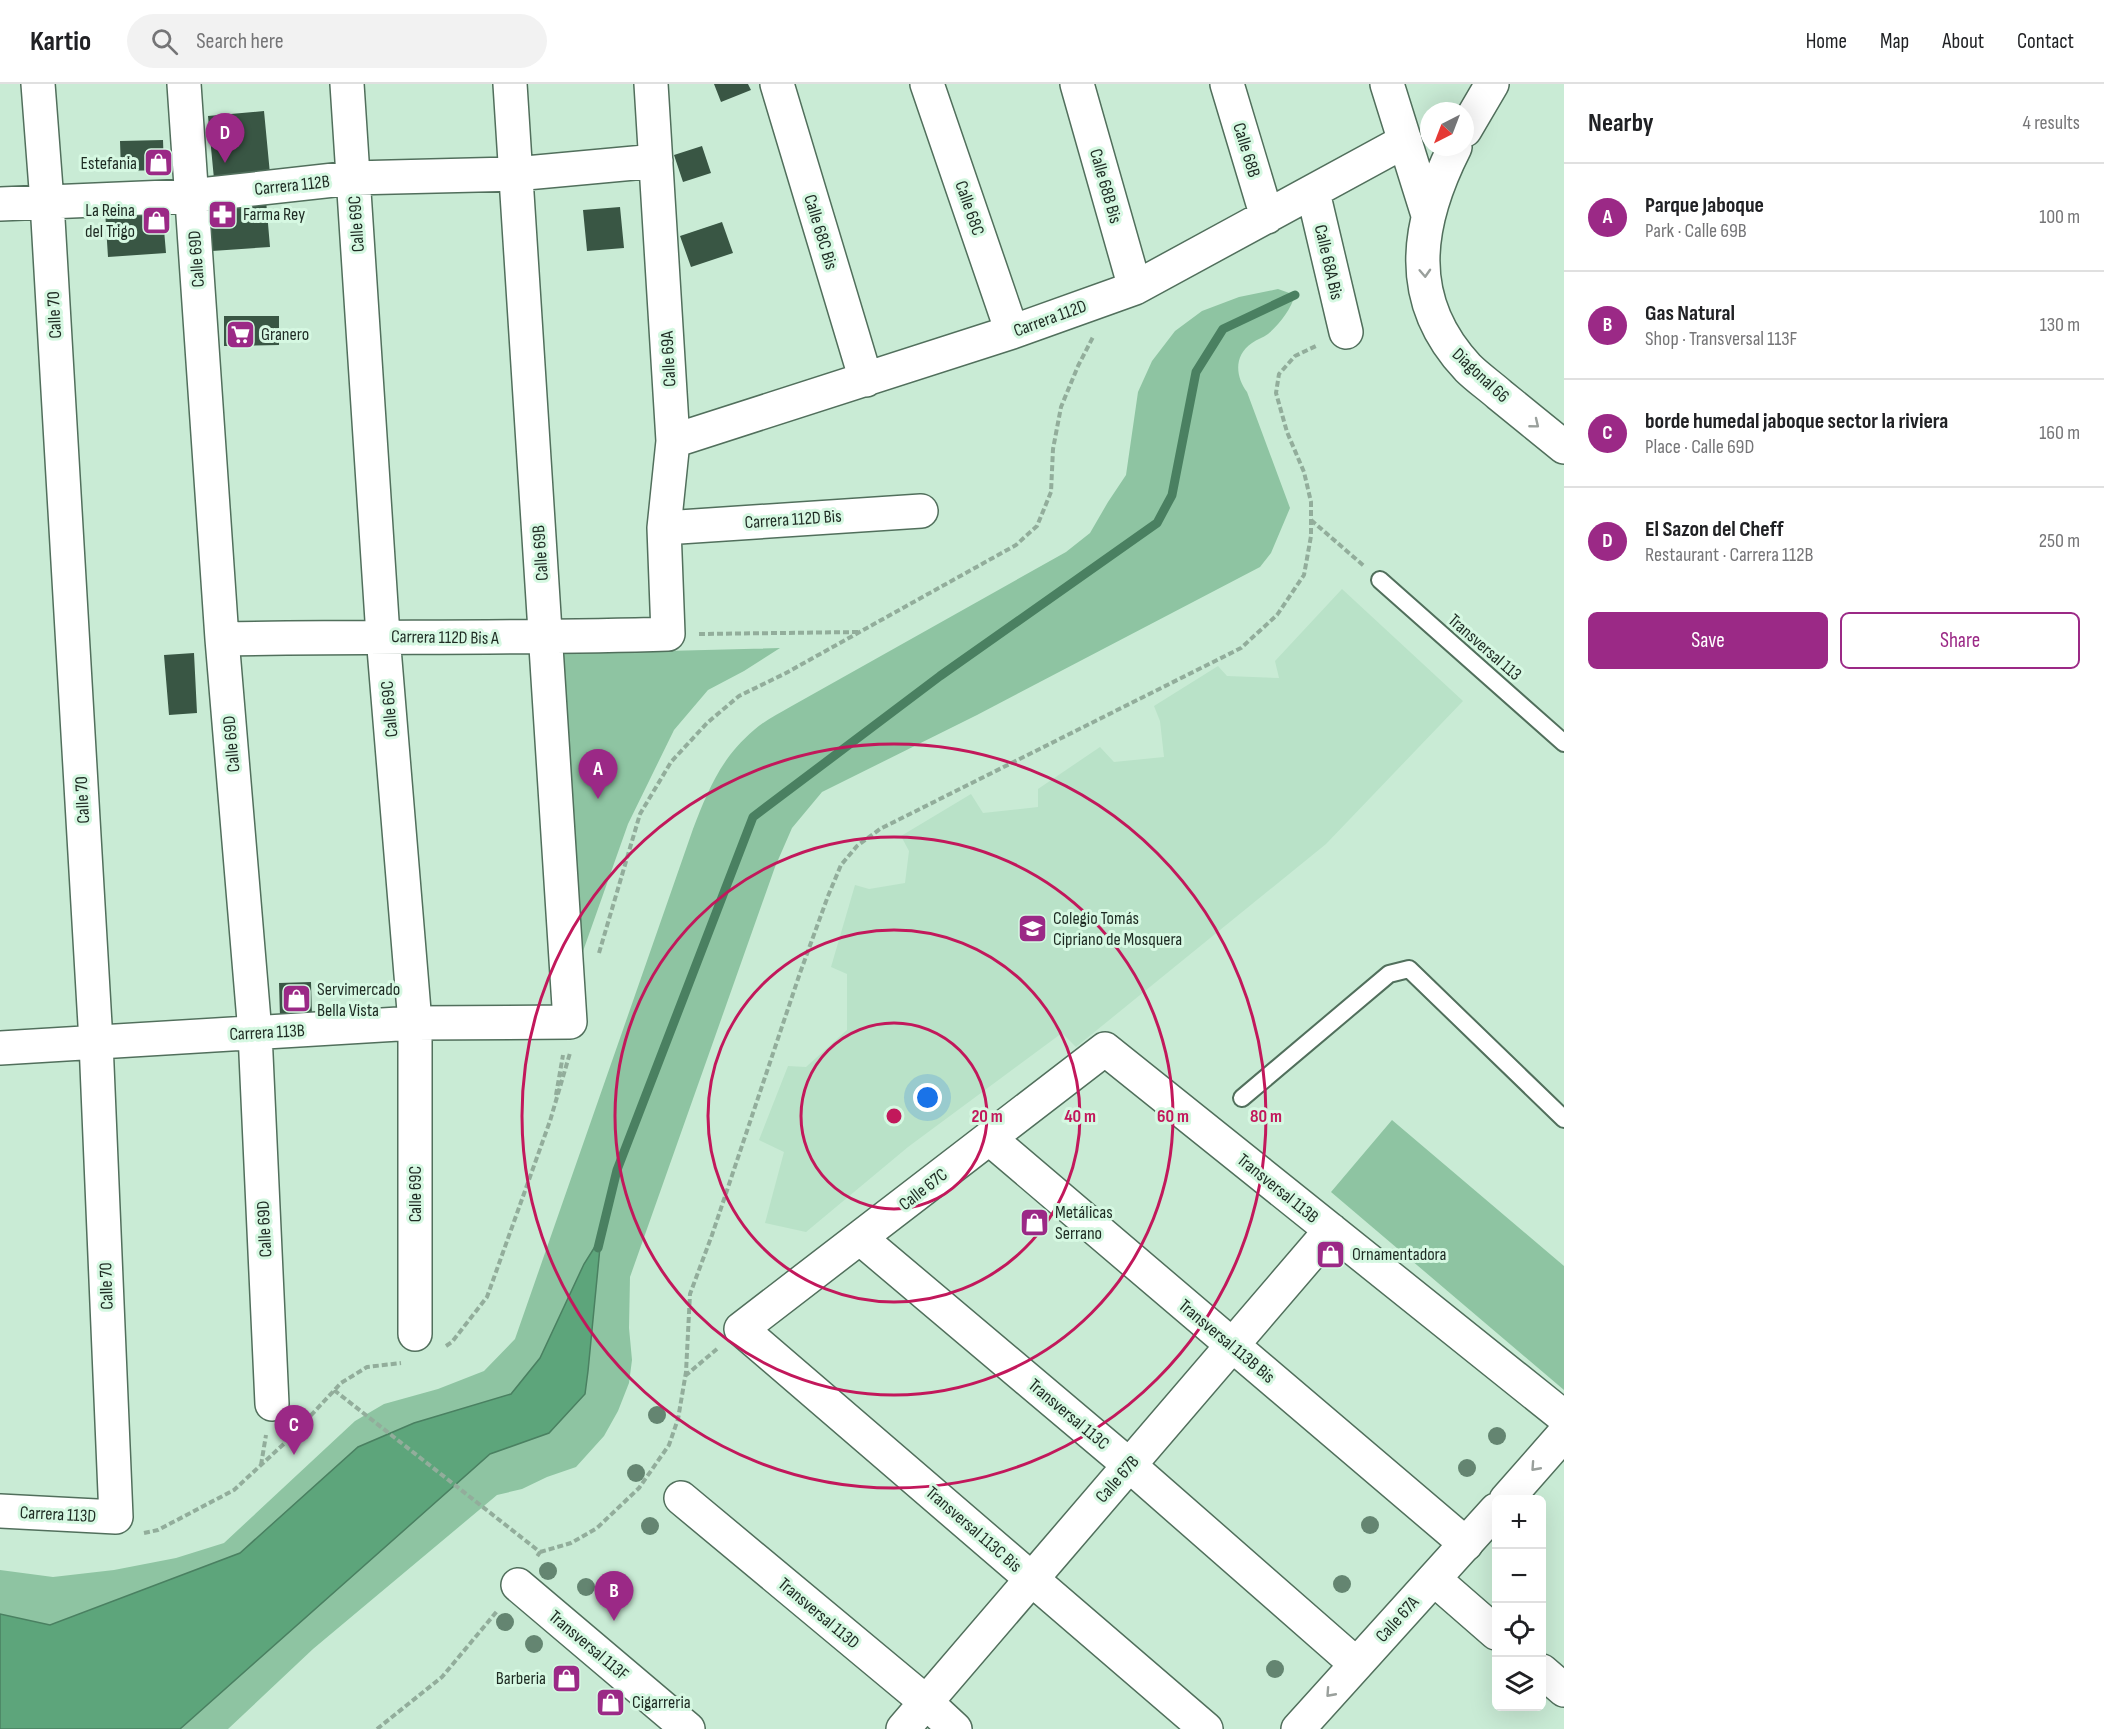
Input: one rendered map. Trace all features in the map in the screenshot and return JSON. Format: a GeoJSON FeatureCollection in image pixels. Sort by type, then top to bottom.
{"type":"FeatureCollection","features":[{"type":"Feature","properties":{"kind":"street","name":"Calle 70"},"geometry":{"type":"LineString","coordinates":[[38,84],[127,1526]]}},
{"type":"Feature","properties":{"kind":"street","name":"Calle 69D"},"geometry":{"type":"LineString","coordinates":[[184,84],[222,639],[255,1033],[272,1404]]}},
{"type":"Feature","properties":{"kind":"street","name":"Calle 69C"},"geometry":{"type":"LineString","coordinates":[[347,84],[383,636],[415,1023],[410,1348]]}},
{"type":"Feature","properties":{"kind":"street","name":"Calle 69B"},"geometry":{"type":"LineString","coordinates":[[510,84],[570,1037]]}},
{"type":"Feature","properties":{"kind":"street","name":"Calle 69A"},"geometry":{"type":"LineString","coordinates":[[651,84],[672,441],[664,528],[668,634]]}},
{"type":"Feature","properties":{"kind":"street","name":"Calle 68C Bis"},"geometry":{"type":"LineString","coordinates":[[777,84],[866,380]]}},
{"type":"Feature","properties":{"kind":"street","name":"Calle 68C"},"geometry":{"type":"LineString","coordinates":[[927,84],[1012,332]]}},
{"type":"Feature","properties":{"kind":"street","name":"Calle 68B Bis"},"geometry":{"type":"LineString","coordinates":[[1077,84],[1135,288]]}},
{"type":"Feature","properties":{"kind":"street","name":"Calle 68B"},"geometry":{"type":"LineString","coordinates":[[1227,84],[1267,217]]}},
{"type":"Feature","properties":{"kind":"street"},"geometry":{"type":"LineString","coordinates":[[1387,84],[1428,214]]}},
{"type":"Feature","properties":{"kind":"street"},"geometry":{"type":"LineString","coordinates":[[1474,115],[1492,84]]}},
{"type":"Feature","properties":{"kind":"street","name":"Carrera 112D"},"geometry":{"type":"LineString","coordinates":[[672,441],[1012,332],[1135,288],[1405,141]]}},
{"type":"Feature","properties":{"kind":"street","name":"Diagonal 66"},"geometry":{"type":"LineString","coordinates":[[1451,156],[1439,180],[1428,214],[1424,244],[1425,284],[1431,314],[1447,342],[1469,369],[1564,447]]}},
{"type":"Feature","properties":{"kind":"street","name":"Carrera 112B"},"geometry":{"type":"LineString","coordinates":[[0,204],[191,196],[352,178],[515,174],[656,161]]}},
{"type":"Feature","properties":{"kind":"street","name":"Calle 68A Bis"},"geometry":{"type":"LineString","coordinates":[[1313,192],[1346,332]]}},
{"type":"Feature","properties":{"kind":"street","name":"Carrera 112D Bis"},"geometry":{"type":"LineString","coordinates":[[664,528],[921,511]]}},
{"type":"Feature","properties":{"kind":"street","name":"Carrera 112D Bis A"},"geometry":{"type":"LineString","coordinates":[[222,639],[383,636],[545,638],[668,634]]}},
{"type":"Feature","properties":{"kind":"street","name":"Carrera 113B"},"geometry":{"type":"LineString","coordinates":[[0,1048],[415,1023],[570,1037]]}},
{"type":"Feature","properties":{"kind":"street","name":"Calle 67C"},"geometry":{"type":"LineString","coordinates":[[741,1329],[1105,1049]]}},
{"type":"Feature","properties":{"kind":"street","name":"Transversal 113B"},"geometry":{"type":"LineString","coordinates":[[1105,1049],[1564,1416]]}},
{"type":"Feature","properties":{"kind":"street","name":"Transversal 113B Bis"},"geometry":{"type":"LineString","coordinates":[[989,1138],[1466,1544]]}},
{"type":"Feature","properties":{"kind":"street","name":"Calle 67B"},"geometry":{"type":"LineString","coordinates":[[903,1729],[1331,1230]]}},
{"type":"Feature","properties":{"kind":"street","name":"Transversal 113C"},"geometry":{"type":"LineString","coordinates":[[860,1238],[1129,1465],[1356,1664]]}},
{"type":"Feature","properties":{"kind":"street","name":"Transversal 113C Bis"},"geometry":{"type":"LineString","coordinates":[[741,1329],[1206,1729]]}},
{"type":"Feature","properties":{"kind":"street"},"geometry":{"type":"LineString","coordinates":[[1510,1495],[1564,1434]]}},
{"type":"Feature","properties":{"kind":"street","name":"Transversal 113D"},"geometry":{"type":"LineString","coordinates":[[681,1498],[926,1702],[955,1729]]}},
{"type":"Feature","properties":{"kind":"street","name":"Carrera 113D"},"geometry":{"type":"LineString","coordinates":[[0,1511],[127,1526]]}},
{"type":"Feature","properties":{"kind":"street","name":"Calle 67A"},"geometry":{"type":"LineString","coordinates":[[1298,1729],[1492,1515]]}},
{"type":"Feature","properties":{"kind":"street"},"geometry":{"type":"LineString","coordinates":[[1434,1579],[1492,1629]]}},
{"type":"Feature","properties":{"kind":"street","name":"Transversal 113F"},"geometry":{"type":"LineString","coordinates":[[518,1585],[672,1725]]}},
{"type":"Feature","properties":{"kind":"street"},"geometry":{"type":"LineString","coordinates":[[1546,1674],[1564,1690]]}},
{"type":"Feature","properties":{"kind":"lane","name":"Transversal 113"},"geometry":{"type":"LineString","coordinates":[[1380,580],[1564,742]]}},
{"type":"Feature","properties":{"kind":"lane"},"geometry":{"type":"LineString","coordinates":[[1242,1098],[1389,974],[1409,969],[1564,1119]]}},
{"type":"Feature","properties":{"kind":"path"},"geometry":{"type":"LineString","coordinates":[[377,1729],[441,1677],[518,1585],[540,1552],[571,1544],[597,1528],[639,1488],[669,1445],[678,1419],[685,1376],[690,1294],[800,973],[841,865],[857,846],[880,829],[1241,648],[1277,615],[1304,575],[1311,536],[1311,502],[1304,471],[1287,432],[1276,393],[1279,374],[1295,356],[1346,332]]}},
{"type":"Feature","properties":{"kind":"path"},"geometry":{"type":"LineString","coordinates":[[597,962],[640,814],[671,762],[707,723],[739,696],[861,632],[1016,545],[1037,526],[1052,492],[1053,449],[1061,406],[1094,336]]}},
{"type":"Feature","properties":{"kind":"path"},"geometry":{"type":"LineString","coordinates":[[1311,520],[1380,580]]}},
{"type":"Feature","properties":{"kind":"path"},"geometry":{"type":"LineString","coordinates":[[668,634],[861,632]]}},
{"type":"Feature","properties":{"kind":"path"},"geometry":{"type":"LineString","coordinates":[[444,1348],[452,1342],[487,1297],[550,1120],[570,1037]]}},
{"type":"Feature","properties":{"kind":"path"},"geometry":{"type":"LineString","coordinates":[[550,1120],[570,1037]]}},
{"type":"Feature","properties":{"kind":"path"},"geometry":{"type":"LineString","coordinates":[[685,1376],[741,1329]]}},
{"type":"Feature","properties":{"kind":"path"},"geometry":{"type":"LineString","coordinates":[[127,1526],[158,1530],[234,1490],[288,1440],[341,1383],[367,1367],[410,1348]]}},
{"type":"Feature","properties":{"kind":"path"},"geometry":{"type":"LineString","coordinates":[[334,1390],[540,1552]]}},
{"type":"Feature","properties":{"kind":"shaded area"},"geometry":{"type":"Polygon","coordinates":[[[1278,289],[1295,295],[1291,306],[1272,330],[1246,348],[1238,366],[1240,379],[1247,392],[1290,508],[1271,553],[1260,567],[977,715],[822,792],[792,828],[775,867],[630,1277],[629,1328],[632,1360],[629,1383],[618,1411],[604,1436],[576,1467],[522,1489],[497,1495],[313,1649],[228,1729],[0,1729],[0,1570],[53,1577],[114,1570],[176,1558],[224,1543],[355,1421],[384,1404],[438,1389],[484,1371],[515,1339],[693,829],[710,788],[724,763],[743,741],[767,721],[1066,552],[1090,533],[1126,475],[1138,392],[1152,361],[1175,331],[1202,311],[1239,297],[1278,289]]]}},
{"type":"Feature","properties":{"kind":"shaded area","name":"Colegio Tomás Cipriano de Mosquera"},"geometry":{"type":"Polygon","coordinates":[[[1342,589],[1463,701],[1326,844],[1076,1047],[1062,1033],[908,1147],[806,1232],[765,1223],[784,1152],[759,1140],[788,1066],[806,1067],[847,1030],[847,974],[831,967],[855,885],[869,889],[905,883],[909,851],[901,836],[971,794],[983,813],[1038,807],[1038,789],[1100,747],[1114,762],[1164,757],[1160,721],[1154,706],[1218,666],[1227,676],[1279,678],[1275,661],[1342,589]]]}},
{"type":"Feature","properties":{"kind":"shaded area"},"geometry":{"type":"Polygon","coordinates":[[[780,648],[708,690],[674,730],[628,824],[570,988],[548,654],[780,648]]]}},
{"type":"Feature","properties":{"kind":"shaded area"},"geometry":{"type":"Polygon","coordinates":[[[1392,1120],[1564,1266],[1564,1390],[1331,1192],[1392,1120]]]}},
{"type":"Feature","properties":{"kind":"shaded area"},"geometry":{"type":"Polygon","coordinates":[[[601,1237],[585,1394],[549,1433],[490,1454],[180,1729],[0,1729],[0,1614],[50,1625],[240,1553],[358,1447],[414,1423],[511,1394],[540,1358],[584,1264],[601,1237]]]}},
{"type":"Feature","properties":{"kind":"building"},"geometry":{"type":"Polygon","coordinates":[[[714,84],[748,84],[751,90],[721,102],[714,84]]]}},
{"type":"Feature","properties":{"kind":"building"},"geometry":{"type":"Polygon","coordinates":[[[264,111],[270,174],[214,179],[208,116],[264,111]]]}},
{"type":"Feature","properties":{"kind":"building"},"geometry":{"type":"Polygon","coordinates":[[[163,140],[164,170],[121,171],[120,141],[163,140]]]}},
{"type":"Feature","properties":{"kind":"building"},"geometry":{"type":"Polygon","coordinates":[[[702,146],[711,173],[683,182],[674,155],[702,146]]]}},
{"type":"Feature","properties":{"kind":"building"},"geometry":{"type":"Polygon","coordinates":[[[266,200],[270,247],[212,251],[209,204],[266,200]]]}},
{"type":"Feature","properties":{"kind":"building"},"geometry":{"type":"Polygon","coordinates":[[[162,206],[166,253],[108,257],[105,210],[162,206]]]}},
{"type":"Feature","properties":{"kind":"building"},"geometry":{"type":"Polygon","coordinates":[[[620,207],[624,248],[587,251],[583,210],[620,207]]]}},
{"type":"Feature","properties":{"kind":"building"},"geometry":{"type":"Polygon","coordinates":[[[722,222],[733,253],[691,267],[680,236],[722,222]]]}},
{"type":"Feature","properties":{"kind":"building"},"geometry":{"type":"Polygon","coordinates":[[[224,316],[279,316],[279,345],[224,346],[224,316]]]}},
{"type":"Feature","properties":{"kind":"building"},"geometry":{"type":"Polygon","coordinates":[[[194,653],[197,713],[169,715],[164,655],[194,653]]]}},
{"type":"Feature","properties":{"kind":"building","name":"Servimercado Bella Vista"},"geometry":{"type":"Polygon","coordinates":[[[311,982],[312,1016],[280,1017],[279,983],[311,982]]]}},
{"type":"Feature","properties":{"kind":"waterway"},"geometry":{"type":"LineString","coordinates":[[598,1248],[617,1170],[753,817],[940,676],[1157,523],[1172,495],[1196,372],[1223,329],[1295,295]]}},
{"type":"Feature","properties":{"kind":"place","name":"Estefania"},"geometry":{"type":"Point","coordinates":[158,163]}},
{"type":"Feature","properties":{"kind":"place","name":"El Sazon del Cheff"},"geometry":{"type":"Point","coordinates":[225,163]}},
{"type":"Feature","properties":{"kind":"place","name":"Farma Rey"},"geometry":{"type":"Point","coordinates":[222,214]}},
{"type":"Feature","properties":{"kind":"place","name":"La Reina del Trigo"},"geometry":{"type":"Point","coordinates":[156,220]}},
{"type":"Feature","properties":{"kind":"place","name":"Granero"},"geometry":{"type":"Point","coordinates":[240,334]}},
{"type":"Feature","properties":{"kind":"place","name":"Parque Jaboque"},"geometry":{"type":"Point","coordinates":[598,799]}},
{"type":"Feature","properties":{"kind":"place","name":"Colegio Tomás Cipriano de Mosquera"},"geometry":{"type":"Point","coordinates":[1032,928]}},
{"type":"Feature","properties":{"kind":"place","name":"Servimercado Bella Vista"},"geometry":{"type":"Point","coordinates":[296,999]}},
{"type":"Feature","properties":{"kind":"place","name":"Metálicas Serrano"},"geometry":{"type":"Point","coordinates":[1034,1222]}},
{"type":"Feature","properties":{"kind":"place","name":"Ornamentadora"},"geometry":{"type":"Point","coordinates":[1331,1254]}},
{"type":"Feature","properties":{"kind":"place","name":"borde humedal jaboque sector la riviera"},"geometry":{"type":"Point","coordinates":[294,1455]}},
{"type":"Feature","properties":{"kind":"place","name":"Gas Natural"},"geometry":{"type":"Point","coordinates":[614,1621]}},
{"type":"Feature","properties":{"kind":"place","name":"Barberia"},"geometry":{"type":"Point","coordinates":[567,1678]}},
{"type":"Feature","properties":{"kind":"place","name":"Cigarreria"},"geometry":{"type":"Point","coordinates":[611,1702]}}]}
